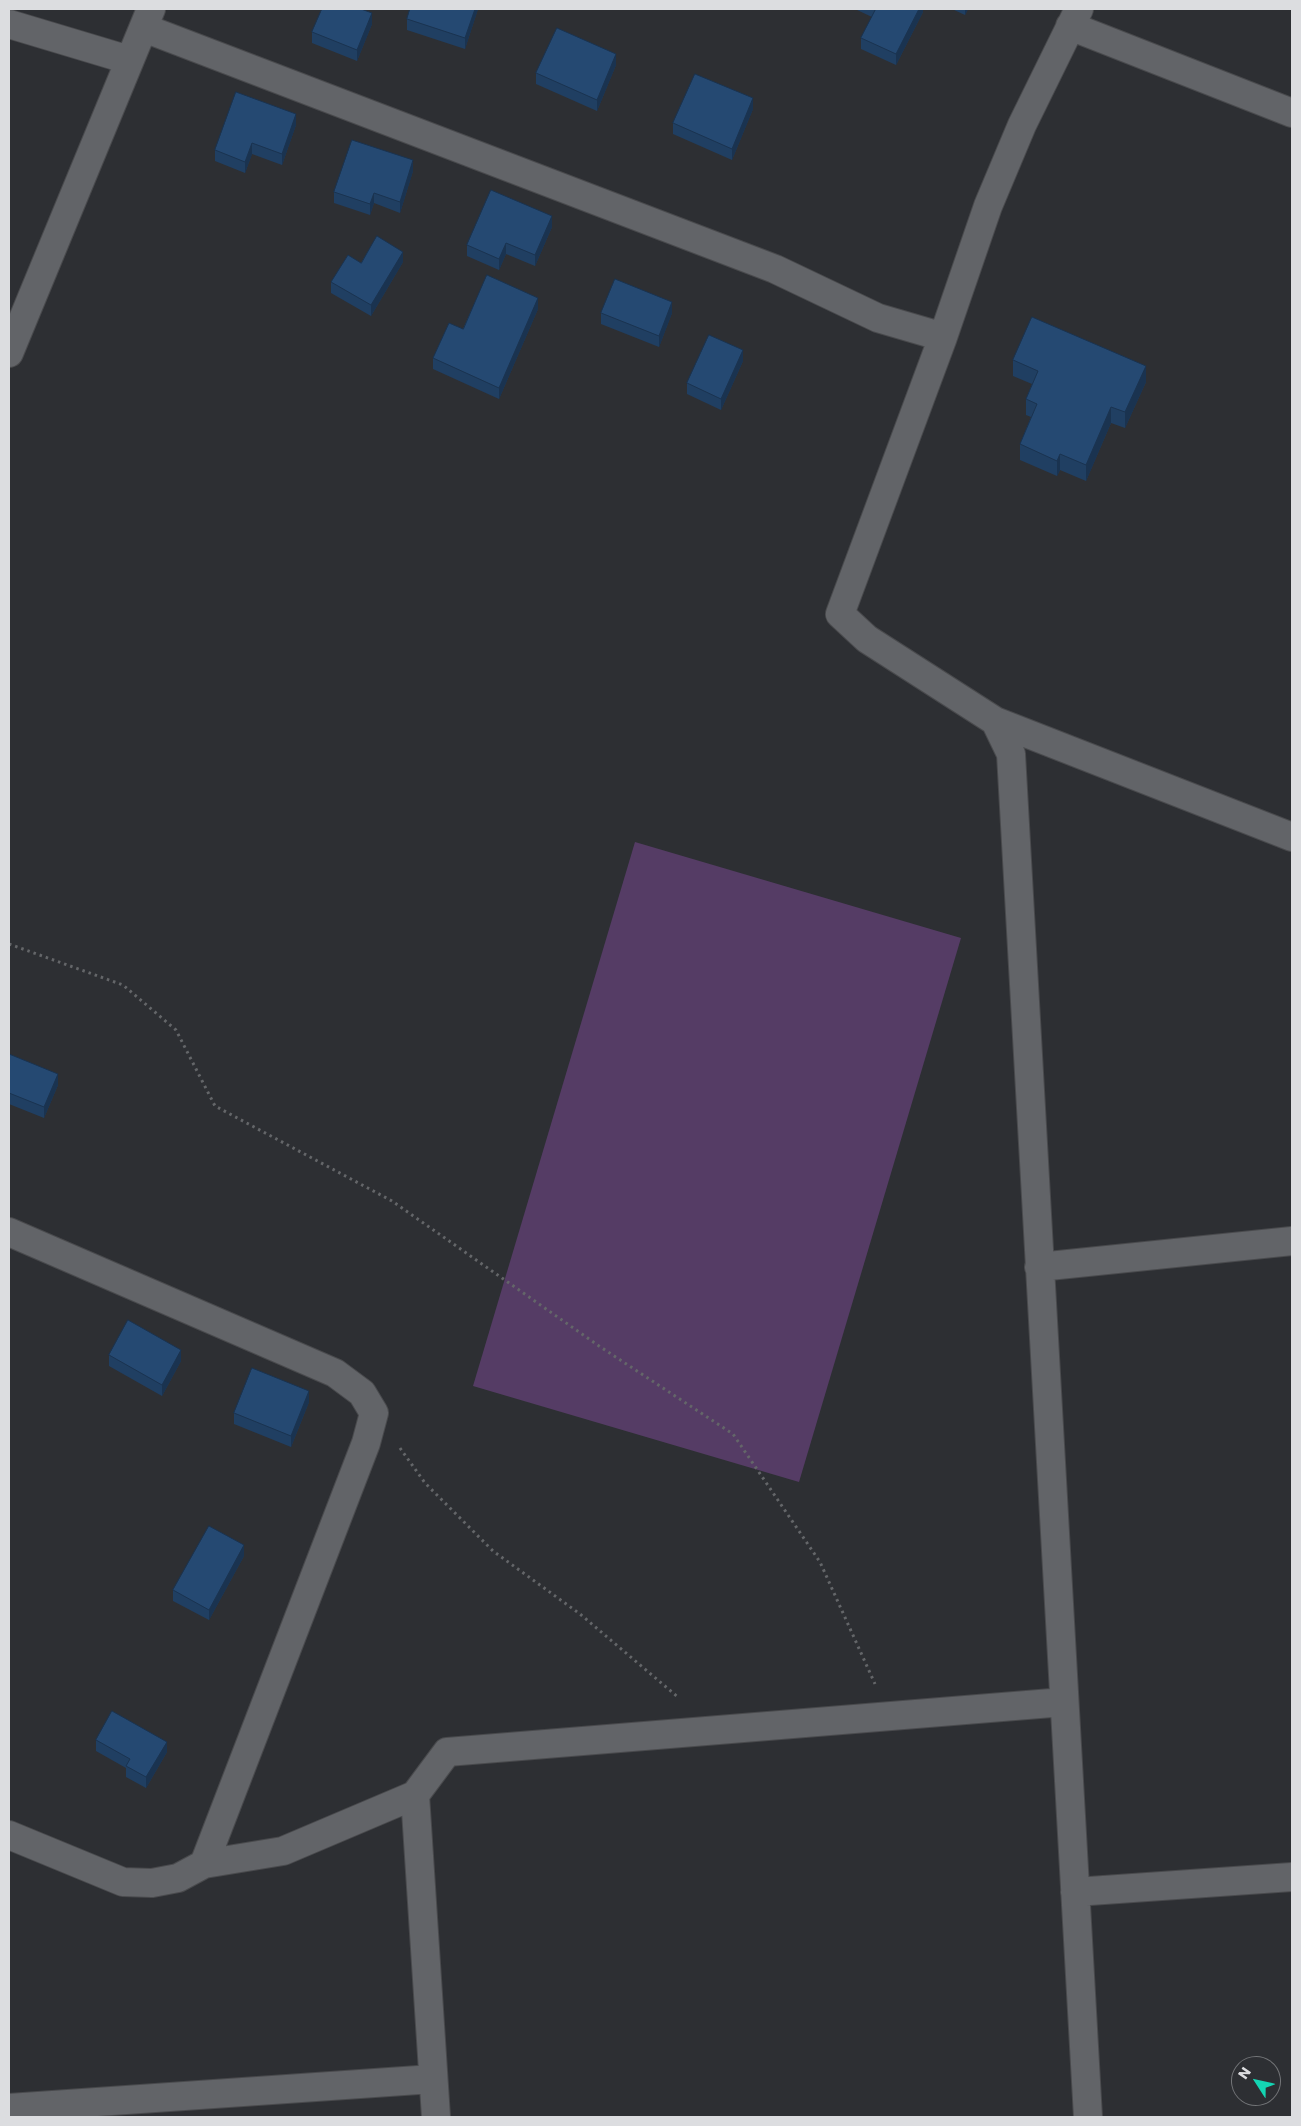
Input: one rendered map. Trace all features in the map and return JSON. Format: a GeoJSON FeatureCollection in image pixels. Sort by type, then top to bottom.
{"type":"FeatureCollection","features":[{"type":"Feature","properties":{"kind":"street"},"geometry":{"type":"LineString","coordinates":[[1292,113],[1075,17],[1022,125],[988,206],[943,337],[840,614],[867,639],[995,720],[1292,837]]}},
{"type":"Feature","properties":{"kind":"street"},"geometry":{"type":"LineString","coordinates":[[9,353],[147,18],[775,270],[878,318],[943,337]]}},
{"type":"Feature","properties":{"kind":"street"},"geometry":{"type":"LineString","coordinates":[[9,24],[129,60]]}},
{"type":"Feature","properties":{"kind":"street"},"geometry":{"type":"LineString","coordinates":[[995,720],[1011,754],[1088,2117]]}},
{"type":"Feature","properties":{"kind":"street"},"geometry":{"type":"LineString","coordinates":[[9,1232],[335,1372],[362,1393],[374,1413],[366,1443],[204,1864]]}},
{"type":"Feature","properties":{"kind":"street"},"geometry":{"type":"LineString","coordinates":[[1039,1267],[1292,1241]]}},
{"type":"Feature","properties":{"kind":"street"},"geometry":{"type":"LineString","coordinates":[[9,1835],[123,1882],[152,1882],[178,1878],[204,1864],[283,1851],[415,1795],[447,1752],[1064,1702]]}},
{"type":"Feature","properties":{"kind":"street"},"geometry":{"type":"LineString","coordinates":[[415,1795],[436,2117]]}},
{"type":"Feature","properties":{"kind":"street"},"geometry":{"type":"LineString","coordinates":[[1075,1892],[1292,1877]]}},
{"type":"Feature","properties":{"kind":"street"},"geometry":{"type":"LineString","coordinates":[[9,2108],[434,2079]]}},
{"type":"Feature","properties":{"kind":"path"},"geometry":{"type":"LineString","coordinates":[[9,944],[124,985],[176,1030],[214,1106],[392,1201],[598,1346],[733,1434],[820,1562],[890,1716]]}},
{"type":"Feature","properties":{"kind":"path"},"geometry":{"type":"LineString","coordinates":[[374,1413],[425,1483],[493,1551],[580,1614],[718,1730]]}},
{"type":"Feature","properties":{"kind":"shaded area"},"geometry":{"type":"Polygon","coordinates":[[[635,842],[961,938],[799,1482],[473,1386],[635,842]]]}},
{"type":"Feature","properties":{"kind":"building"},"geometry":{"type":"Polygon","coordinates":[[[322,9],[361,9],[372,13],[357,50],[312,32],[322,9]]]}},
{"type":"Feature","properties":{"kind":"building"},"geometry":{"type":"Polygon","coordinates":[[[410,9],[475,9],[465,38],[407,19],[410,9]]]}},
{"type":"Feature","properties":{"kind":"building"},"geometry":{"type":"Polygon","coordinates":[[[876,9],[919,9],[896,54],[861,38],[876,9]]]}},
{"type":"Feature","properties":{"kind":"building"},"geometry":{"type":"Polygon","coordinates":[[[557,28],[616,54],[597,100],[536,73],[557,28]]]}},
{"type":"Feature","properties":{"kind":"building"},"geometry":{"type":"Polygon","coordinates":[[[695,74],[753,98],[732,149],[673,123],[695,74]]]}},
{"type":"Feature","properties":{"kind":"building"},"geometry":{"type":"Polygon","coordinates":[[[236,92],[296,114],[282,154],[252,143],[245,162],[215,150],[236,92]]]}},
{"type":"Feature","properties":{"kind":"building"},"geometry":{"type":"Polygon","coordinates":[[[352,140],[413,160],[400,202],[374,193],[370,204],[334,192],[352,140]]]}},
{"type":"Feature","properties":{"kind":"building"},"geometry":{"type":"Polygon","coordinates":[[[491,190],[552,216],[535,255],[506,243],[499,259],[467,245],[491,190]]]}},
{"type":"Feature","properties":{"kind":"building"},"geometry":{"type":"Polygon","coordinates":[[[377,236],[403,252],[371,305],[331,282],[348,255],[361,263],[377,236]]]}},
{"type":"Feature","properties":{"kind":"building"},"geometry":{"type":"Polygon","coordinates":[[[487,275],[538,298],[499,388],[433,358],[449,323],[463,329],[487,275]]]}},
{"type":"Feature","properties":{"kind":"building"},"geometry":{"type":"Polygon","coordinates":[[[615,279],[672,302],[659,336],[601,313],[615,279]]]}},
{"type":"Feature","properties":{"kind":"building"},"geometry":{"type":"Polygon","coordinates":[[[1032,317],[1146,366],[1125,412],[1111,407],[1086,465],[1060,454],[1057,461],[1020,444],[1037,404],[1026,399],[1038,371],[1013,360],[1032,317]]]}},
{"type":"Feature","properties":{"kind":"building"},"geometry":{"type":"Polygon","coordinates":[[[709,335],[743,350],[721,399],[687,383],[709,335]]]}},
{"type":"Feature","properties":{"kind":"building"},"geometry":{"type":"Polygon","coordinates":[[[9,1054],[58,1074],[44,1107],[9,1093],[9,1054]]]}},
{"type":"Feature","properties":{"kind":"building"},"geometry":{"type":"Polygon","coordinates":[[[128,1320],[181,1350],[162,1385],[109,1355],[128,1320]]]}},
{"type":"Feature","properties":{"kind":"building"},"geometry":{"type":"Polygon","coordinates":[[[252,1368],[309,1391],[291,1436],[234,1413],[252,1368]]]}},
{"type":"Feature","properties":{"kind":"building"},"geometry":{"type":"Polygon","coordinates":[[[209,1526],[244,1545],[209,1610],[173,1590],[209,1526]]]}},
{"type":"Feature","properties":{"kind":"building"},"geometry":{"type":"Polygon","coordinates":[[[112,1711],[167,1742],[146,1777],[126,1766],[130,1759],[96,1740],[112,1711]]]}}]}
